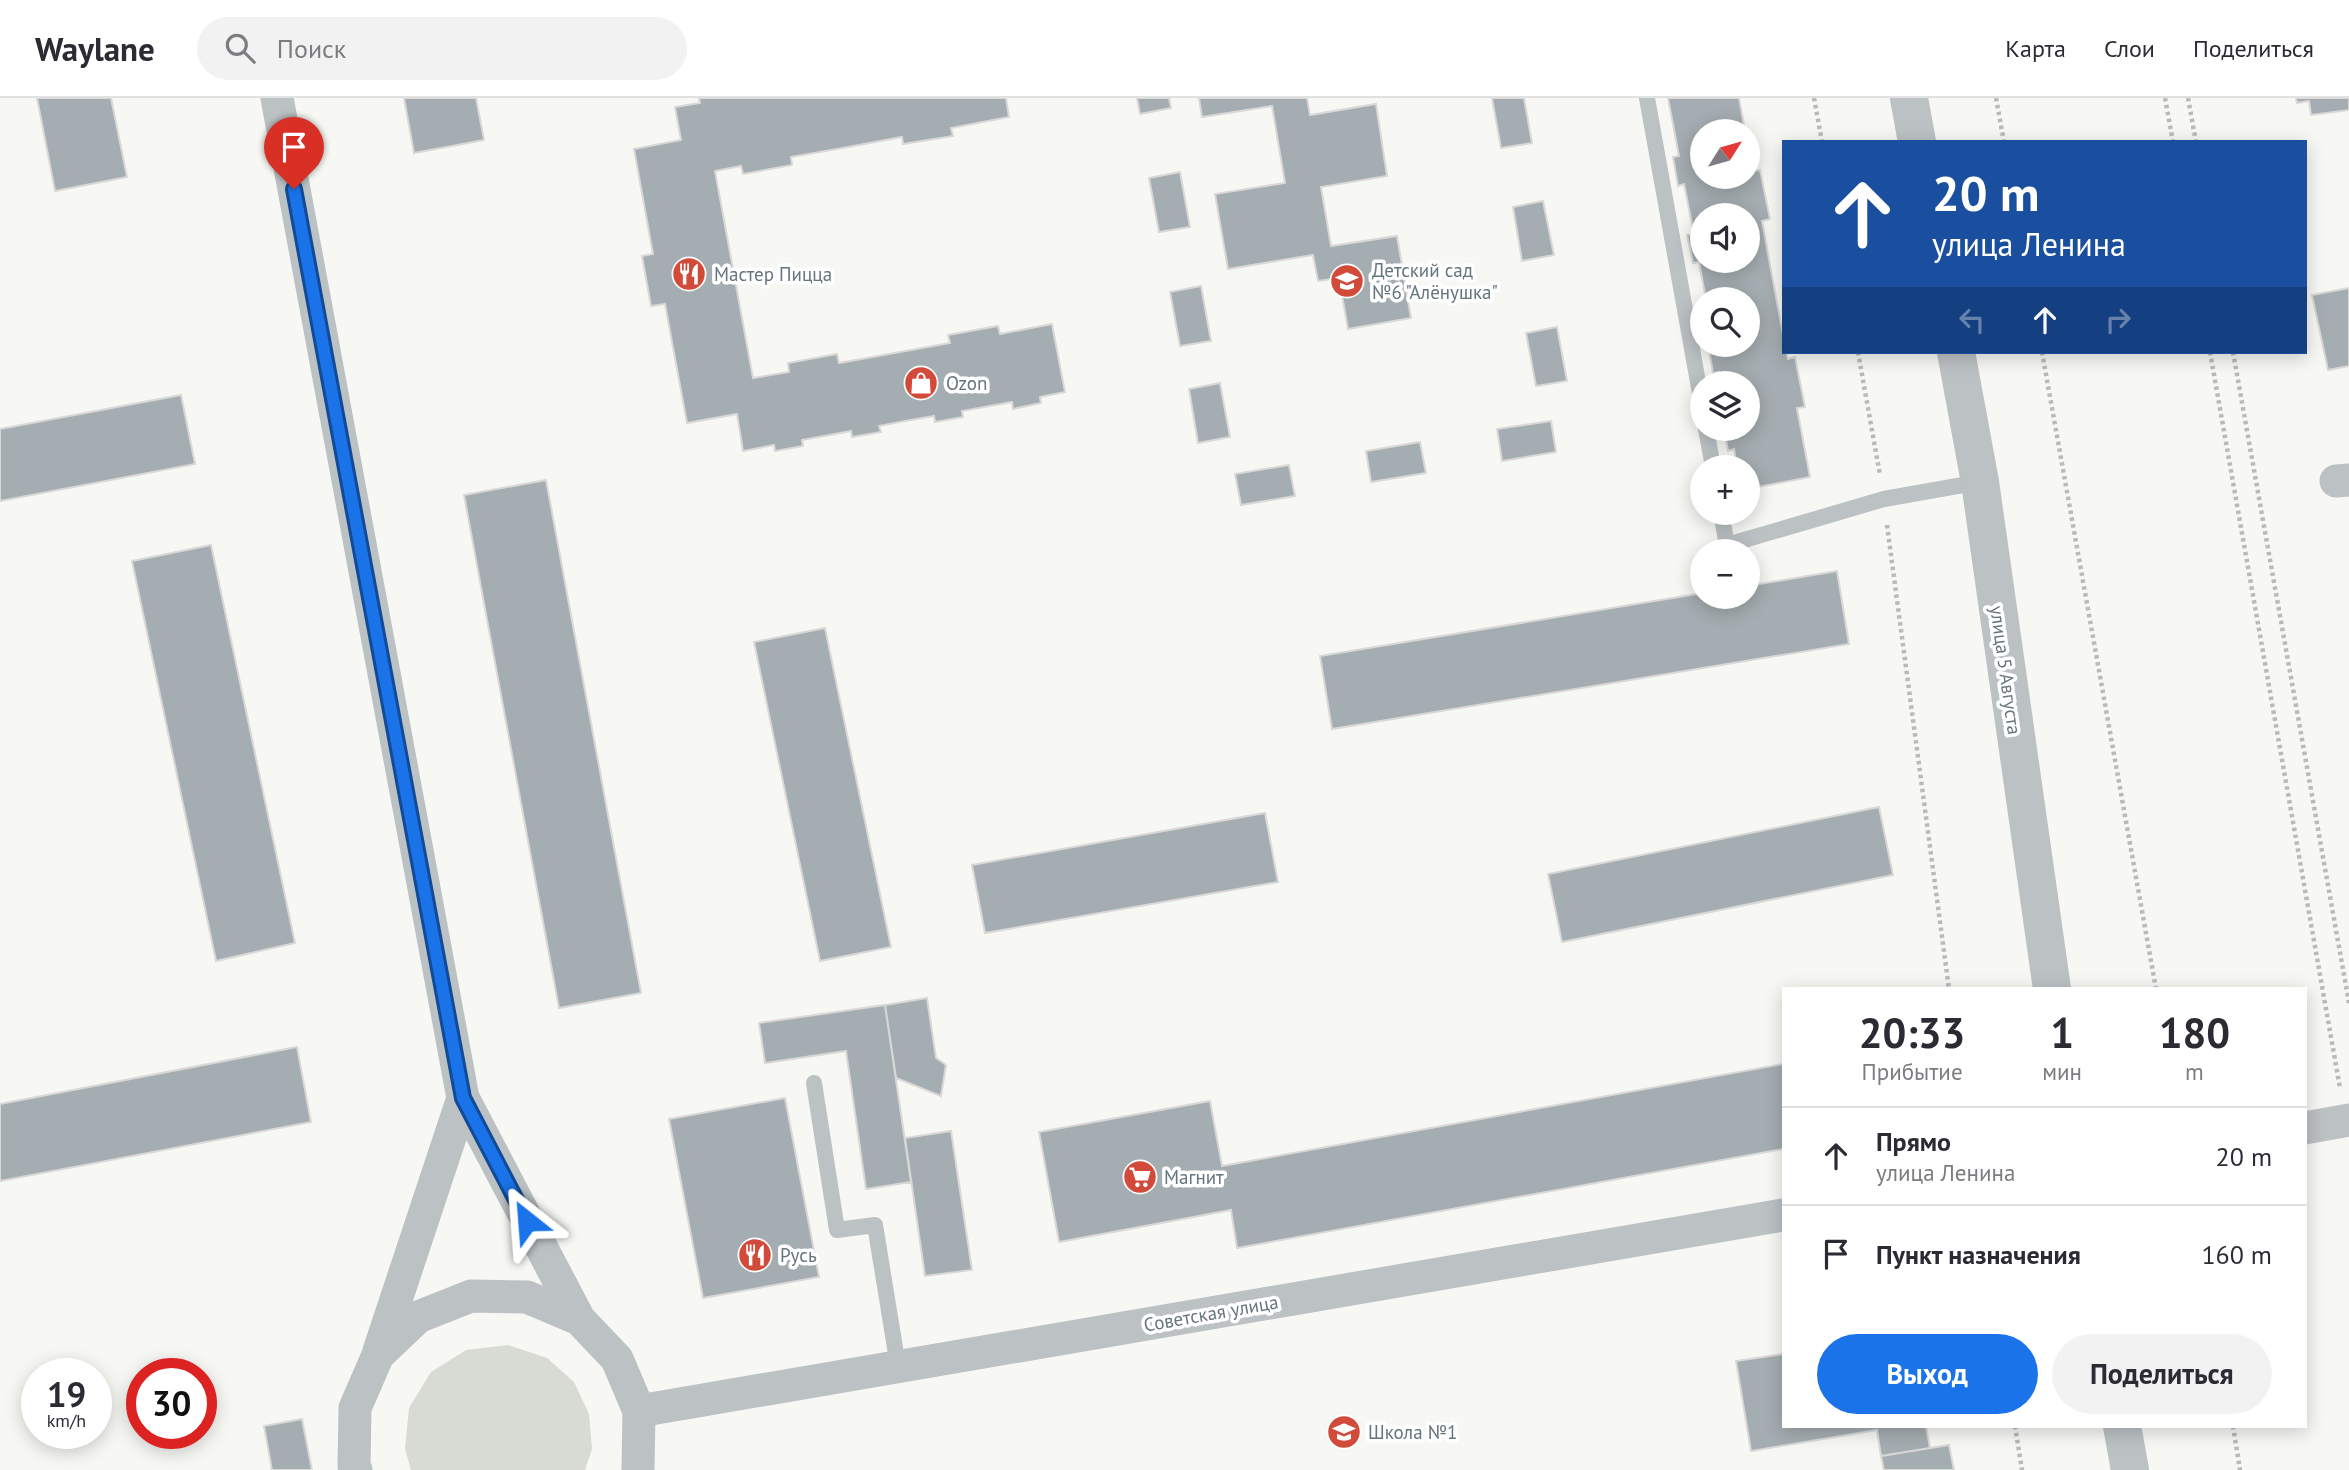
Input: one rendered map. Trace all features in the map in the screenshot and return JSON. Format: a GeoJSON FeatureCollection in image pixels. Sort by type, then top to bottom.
{"type":"FeatureCollection","features":[{"type":"Feature","properties":{"kind":"street"},"geometry":{"type":"LineString","coordinates":[[277,98],[463,1098],[579,1319],[617,1359],[639,1411],[638,1470]]}},
{"type":"Feature","properties":{"kind":"street"},"geometry":{"type":"LineString","coordinates":[[1909,98],[1917,140]]}},
{"type":"Feature","properties":{"kind":"street","name":"улица 5 Августа"},"geometry":{"type":"LineString","coordinates":[[1956,354],[1980,482],[2052,987]]}},
{"type":"Feature","properties":{"kind":"street"},"geometry":{"type":"LineString","coordinates":[[356,1470],[355,1408],[378,1356],[463,1098]]}},
{"type":"Feature","properties":{"kind":"street"},"geometry":{"type":"LineString","coordinates":[[2307,1128],[2347,1120]]}},
{"type":"Feature","properties":{"kind":"street","name":"Советская улица"},"geometry":{"type":"LineString","coordinates":[[639,1411],[1782,1215]]}},
{"type":"Feature","properties":{"kind":"street"},"geometry":{"type":"LineString","coordinates":[[378,1356],[418,1317],[471,1296],[527,1297],[579,1319]]}},
{"type":"Feature","properties":{"kind":"street"},"geometry":{"type":"LineString","coordinates":[[2122,1428],[2130,1470]]}},
{"type":"Feature","properties":{"kind":"lane"},"geometry":{"type":"LineString","coordinates":[[1647,98],[1696,371]]}},
{"type":"Feature","properties":{"kind":"lane"},"geometry":{"type":"LineString","coordinates":[[1723,525],[1727,545],[1884,499],[1980,482]]}},
{"type":"Feature","properties":{"kind":"lane"},"geometry":{"type":"LineString","coordinates":[[814,1083],[837,1230],[875,1225],[898,1366]]}},
{"type":"Feature","properties":{"kind":"path"},"geometry":{"type":"LineString","coordinates":[[1814,98],[1822,140]]}},
{"type":"Feature","properties":{"kind":"path"},"geometry":{"type":"LineString","coordinates":[[1996,98],[2004,140]]}},
{"type":"Feature","properties":{"kind":"path"},"geometry":{"type":"LineString","coordinates":[[2165,98],[2173,140]]}},
{"type":"Feature","properties":{"kind":"path"},"geometry":{"type":"LineString","coordinates":[[2188,98],[2196,140]]}},
{"type":"Feature","properties":{"kind":"path"},"geometry":{"type":"LineString","coordinates":[[1858,354],[1884,499],[1949,987]]}},
{"type":"Feature","properties":{"kind":"path"},"geometry":{"type":"LineString","coordinates":[[2042,354],[2156,987]]}},
{"type":"Feature","properties":{"kind":"path"},"geometry":{"type":"LineString","coordinates":[[2210,354],[2347,1120]]}},
{"type":"Feature","properties":{"kind":"path"},"geometry":{"type":"LineString","coordinates":[[2233,354],[2349,1003]]}},
{"type":"Feature","properties":{"kind":"path"},"geometry":{"type":"LineString","coordinates":[[2015,1428],[2022,1470]]}},
{"type":"Feature","properties":{"kind":"path"},"geometry":{"type":"LineString","coordinates":[[2233,1428],[2240,1470]]}},
{"type":"Feature","properties":{"kind":"shaded area"},"geometry":{"type":"Polygon","coordinates":[[[508,1345],[547,1358],[574,1382],[589,1414],[592,1449],[585,1470],[411,1470],[405,1449],[409,1408],[431,1372],[466,1350],[508,1345]]]}},
{"type":"Feature","properties":{"kind":"building"},"geometry":{"type":"Polygon","coordinates":[[[37,98],[111,98],[127,177],[55,191],[37,98]]]}},
{"type":"Feature","properties":{"kind":"building"},"geometry":{"type":"Polygon","coordinates":[[[404,98],[476,98],[484,140],[414,153],[404,98]]]}},
{"type":"Feature","properties":{"kind":"building"},"geometry":{"type":"Polygon","coordinates":[[[699,98],[1006,98],[1009,117],[951,128],[953,136],[903,144],[902,137],[791,157],[792,165],[743,174],[741,166],[715,171],[753,378],[789,372],[788,363],[837,354],[839,363],[950,343],[948,335],[998,326],[1000,334],[1052,324],[1065,392],[1040,397],[1041,403],[1013,409],[1012,402],[962,411],[963,417],[935,422],[934,416],[879,426],[881,432],[852,437],[851,431],[802,440],[803,446],[775,451],[774,445],[743,451],[737,414],[687,423],[665,304],[651,306],[642,256],[653,254],[634,149],[681,140],[675,107],[700,103],[699,98]]]}},
{"type":"Feature","properties":{"kind":"building"},"geometry":{"type":"Polygon","coordinates":[[[1137,98],[1169,98],[1171,108],[1140,114],[1137,98]]]}},
{"type":"Feature","properties":{"kind":"building"},"geometry":{"type":"Polygon","coordinates":[[[1199,98],[1307,98],[1310,115],[1376,104],[1387,176],[1321,187],[1331,246],[1397,236],[1411,318],[1348,329],[1339,278],[1318,281],[1313,255],[1228,269],[1215,194],[1285,183],[1272,106],[1202,117],[1199,98]]]}},
{"type":"Feature","properties":{"kind":"building"},"geometry":{"type":"Polygon","coordinates":[[[1492,98],[1524,98],[1532,143],[1501,148],[1492,98]]]}},
{"type":"Feature","properties":{"kind":"building"},"geometry":{"type":"Polygon","coordinates":[[[1668,98],[1739,98],[1743,119],[1690,119],[1690,189],[1760,189],[1760,170],[1770,219],[1762,221],[1782,330],[1782,354],[1787,354],[1788,359],[1795,357],[1805,407],[1797,408],[1810,477],[1760,487],[1760,455],[1735,455],[1734,449],[1728,451],[1726,441],[1760,441],[1760,371],[1713,371],[1710,357],[1760,357],[1760,287],[1704,287],[1701,273],[1760,273],[1760,203],[1690,203],[1690,214],[1684,184],[1678,186],[1673,157],[1679,156],[1668,98]]]}},
{"type":"Feature","properties":{"kind":"building"},"geometry":{"type":"Polygon","coordinates":[[[2296,98],[2349,98],[2349,110],[2311,115],[2309,101],[2297,103],[2296,98]]]}},
{"type":"Feature","properties":{"kind":"building"},"geometry":{"type":"Polygon","coordinates":[[[1180,172],[1190,227],[1159,232],[1149,178],[1180,172]]]}},
{"type":"Feature","properties":{"kind":"building"},"geometry":{"type":"Polygon","coordinates":[[[1543,201],[1554,255],[1522,261],[1513,207],[1543,201]]]}},
{"type":"Feature","properties":{"kind":"building"},"geometry":{"type":"Polygon","coordinates":[[[1201,286],[1211,341],[1180,346],[1170,292],[1201,286]]]}},
{"type":"Feature","properties":{"kind":"building"},"geometry":{"type":"Polygon","coordinates":[[[2349,288],[2349,366],[2328,370],[2312,295],[2349,288]]]}},
{"type":"Feature","properties":{"kind":"building"},"geometry":{"type":"Polygon","coordinates":[[[1557,327],[1567,381],[1536,386],[1526,333],[1557,327]]]}},
{"type":"Feature","properties":{"kind":"building"},"geometry":{"type":"Polygon","coordinates":[[[1220,383],[1230,437],[1198,443],[1189,389],[1220,383]]]}},
{"type":"Feature","properties":{"kind":"building"},"geometry":{"type":"Polygon","coordinates":[[[181,395],[195,464],[0,501],[0,429],[181,395]]]}},
{"type":"Feature","properties":{"kind":"building"},"geometry":{"type":"Polygon","coordinates":[[[1551,421],[1556,452],[1502,461],[1497,429],[1551,421]]]}},
{"type":"Feature","properties":{"kind":"building"},"geometry":{"type":"Polygon","coordinates":[[[1420,442],[1426,473],[1371,482],[1366,451],[1420,442]]]}},
{"type":"Feature","properties":{"kind":"building"},"geometry":{"type":"Polygon","coordinates":[[[1289,465],[1295,496],[1241,505],[1235,474],[1289,465]]]}},
{"type":"Feature","properties":{"kind":"building"},"geometry":{"type":"Polygon","coordinates":[[[546,480],[641,993],[559,1008],[464,495],[546,480]]]}},
{"type":"Feature","properties":{"kind":"building"},"geometry":{"type":"Polygon","coordinates":[[[211,545],[295,943],[216,961],[132,561],[211,545]]]}},
{"type":"Feature","properties":{"kind":"building"},"geometry":{"type":"Polygon","coordinates":[[[1837,571],[1849,644],[1332,729],[1320,656],[1690,595],[1690,609],[1760,609],[1760,584],[1837,571]]]}},
{"type":"Feature","properties":{"kind":"building"},"geometry":{"type":"Polygon","coordinates":[[[825,628],[891,947],[820,961],[754,642],[825,628]]]}},
{"type":"Feature","properties":{"kind":"building"},"geometry":{"type":"Polygon","coordinates":[[[1879,807],[1893,875],[1562,942],[1548,874],[1879,807]]]}},
{"type":"Feature","properties":{"kind":"building"},"geometry":{"type":"Polygon","coordinates":[[[1265,813],[1278,882],[985,933],[972,865],[1265,813]]]}},
{"type":"Feature","properties":{"kind":"building"},"geometry":{"type":"Polygon","coordinates":[[[927,998],[936,1058],[946,1065],[941,1096],[896,1078],[885,1005],[927,998]]]}},
{"type":"Feature","properties":{"kind":"building"},"geometry":{"type":"Polygon","coordinates":[[[885,1005],[911,1182],[866,1189],[846,1051],[765,1063],[759,1023],[885,1005]]]}},
{"type":"Feature","properties":{"kind":"building"},"geometry":{"type":"Polygon","coordinates":[[[297,1047],[311,1122],[0,1181],[0,1104],[297,1047]]]}},
{"type":"Feature","properties":{"kind":"building"},"geometry":{"type":"Polygon","coordinates":[[[1782,1064],[1782,1149],[1237,1248],[1231,1210],[1059,1242],[1039,1132],[1210,1101],[1222,1166],[1782,1064]]]}},
{"type":"Feature","properties":{"kind":"building"},"geometry":{"type":"Polygon","coordinates":[[[785,1098],[819,1277],[703,1298],[669,1119],[785,1098]]]}},
{"type":"Feature","properties":{"kind":"building"},"geometry":{"type":"Polygon","coordinates":[[[951,1131],[972,1270],[925,1276],[905,1138],[951,1131]]]}},
{"type":"Feature","properties":{"kind":"building"},"geometry":{"type":"Polygon","coordinates":[[[1782,1354],[1782,1428],[1926,1428],[1930,1448],[1881,1456],[1877,1430],[1751,1451],[1736,1361],[1782,1354]]]}},
{"type":"Feature","properties":{"kind":"building"},"geometry":{"type":"Polygon","coordinates":[[[302,1419],[312,1470],[272,1470],[264,1426],[302,1419]]]}},
{"type":"Feature","properties":{"kind":"building"},"geometry":{"type":"Polygon","coordinates":[[[1949,1445],[1954,1470],[1884,1470],[1881,1456],[1949,1445]]]}},
{"type":"Feature","properties":{"kind":"place","name":"Мастер Пицца"},"geometry":{"type":"Point","coordinates":[689,274]}},
{"type":"Feature","properties":{"kind":"place","name":"Детский сад №6 \"Алёнушка\""},"geometry":{"type":"Point","coordinates":[1347,281]}},
{"type":"Feature","properties":{"kind":"place","name":"Ozon"},"geometry":{"type":"Point","coordinates":[921,383]}},
{"type":"Feature","properties":{"kind":"place","name":"Магнит"},"geometry":{"type":"Point","coordinates":[1140,1177]}},
{"type":"Feature","properties":{"kind":"place","name":"Русь"},"geometry":{"type":"Point","coordinates":[755,1255]}},
{"type":"Feature","properties":{"kind":"place","name":"Школа №1"},"geometry":{"type":"Point","coordinates":[1344,1432]}},
{"type":"Feature","properties":{"kind":"route"},"geometry":{"type":"LineString","coordinates":[[294,189],[463,1098],[527,1221]]}}]}
